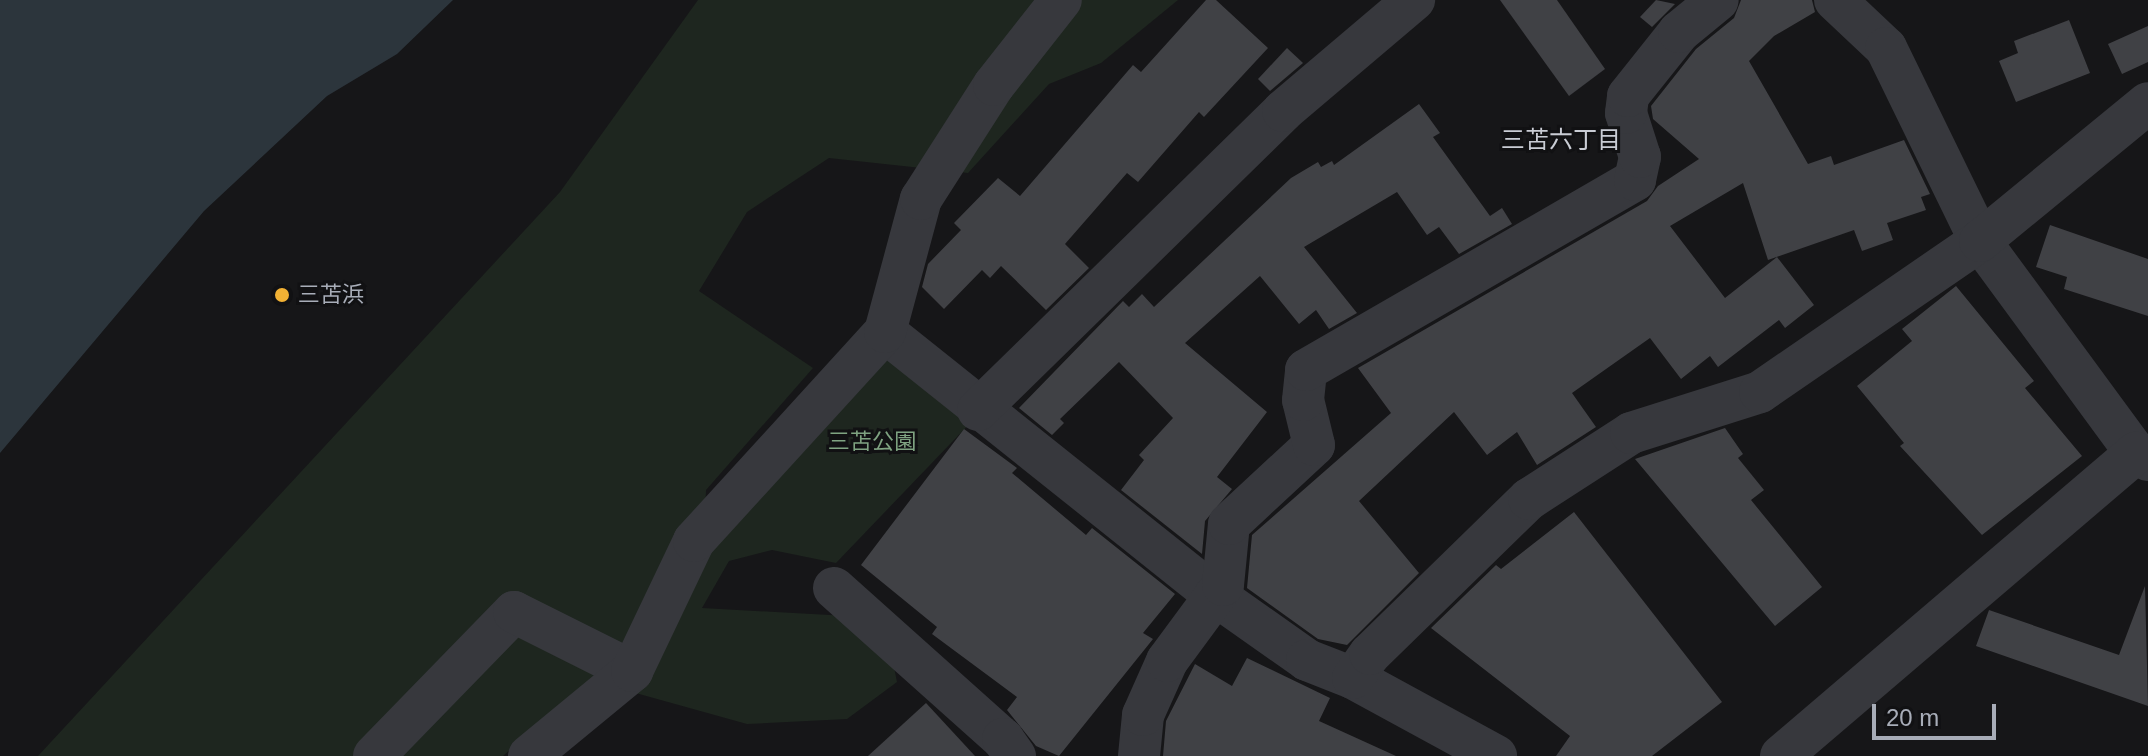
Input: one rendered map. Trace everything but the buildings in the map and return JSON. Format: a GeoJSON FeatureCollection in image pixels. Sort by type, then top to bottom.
{"type":"FeatureCollection","features":[{"type":"Feature","properties":{"kind":"street"},"geometry":{"type":"LineString","coordinates":[[529,756],[632,671],[694,541],[885,332],[921,199],[994,85],[1061,0]]}},
{"type":"Feature","properties":{"kind":"street"},"geometry":{"type":"LineString","coordinates":[[978,410],[1283,111],[1414,0]]}},
{"type":"Feature","properties":{"kind":"street"},"geometry":{"type":"LineString","coordinates":[[1139,756],[1143,715],[1167,661],[1223,585],[1229,524],[1314,445],[1303,400],[1306,370],[1635,180],[1640,157],[1626,113],[1628,96],[1679,32],[1718,0]]}},
{"type":"Feature","properties":{"kind":"street"},"geometry":{"type":"LineString","coordinates":[[1781,756],[2142,457],[1980,241],[1886,48],[1835,0]]}},
{"type":"Feature","properties":{"kind":"street"},"geometry":{"type":"LineString","coordinates":[[1353,678],[1370,654],[1529,499],[1631,433],[1760,392],[1980,241],[2148,103]]}},
{"type":"Feature","properties":{"kind":"street"},"geometry":{"type":"LineString","coordinates":[[885,332],[978,410],[1215,595],[1307,660],[1353,678],[1496,756]]}},
{"type":"Feature","properties":{"kind":"street"},"geometry":{"type":"LineString","coordinates":[[834,588],[1003,739],[1015,756]]}},
{"type":"Feature","properties":{"kind":"street"},"geometry":{"type":"LineString","coordinates":[[374,756],[514,612],[632,671]]}},
{"type":"Feature","properties":{"kind":"green space","name":"三苫公園"},"geometry":{"type":"Polygon","coordinates":[[[698,0],[1178,0],[1101,63],[1049,84],[968,173],[829,158],[747,212],[699,291],[813,368],[706,490],[704,545],[884,342],[975,418],[836,563],[772,550],[729,561],[702,608],[884,618],[897,682],[847,719],[747,724],[589,680],[503,756],[38,756],[560,192],[698,0]]]}},
{"type":"Feature","properties":{"kind":"shaded area"},"geometry":{"type":"Polygon","coordinates":[[[0,0],[453,0],[397,54],[327,96],[204,211],[0,453],[0,0]]]}},
{"type":"Feature","properties":{"kind":"place","name":"三苫浜"},"geometry":{"type":"Point","coordinates":[282,295]}},
{"type":"Feature","properties":{"kind":"district","name":"三苫六丁目"},"geometry":{"type":"Point","coordinates":[1561,140]}}]}
